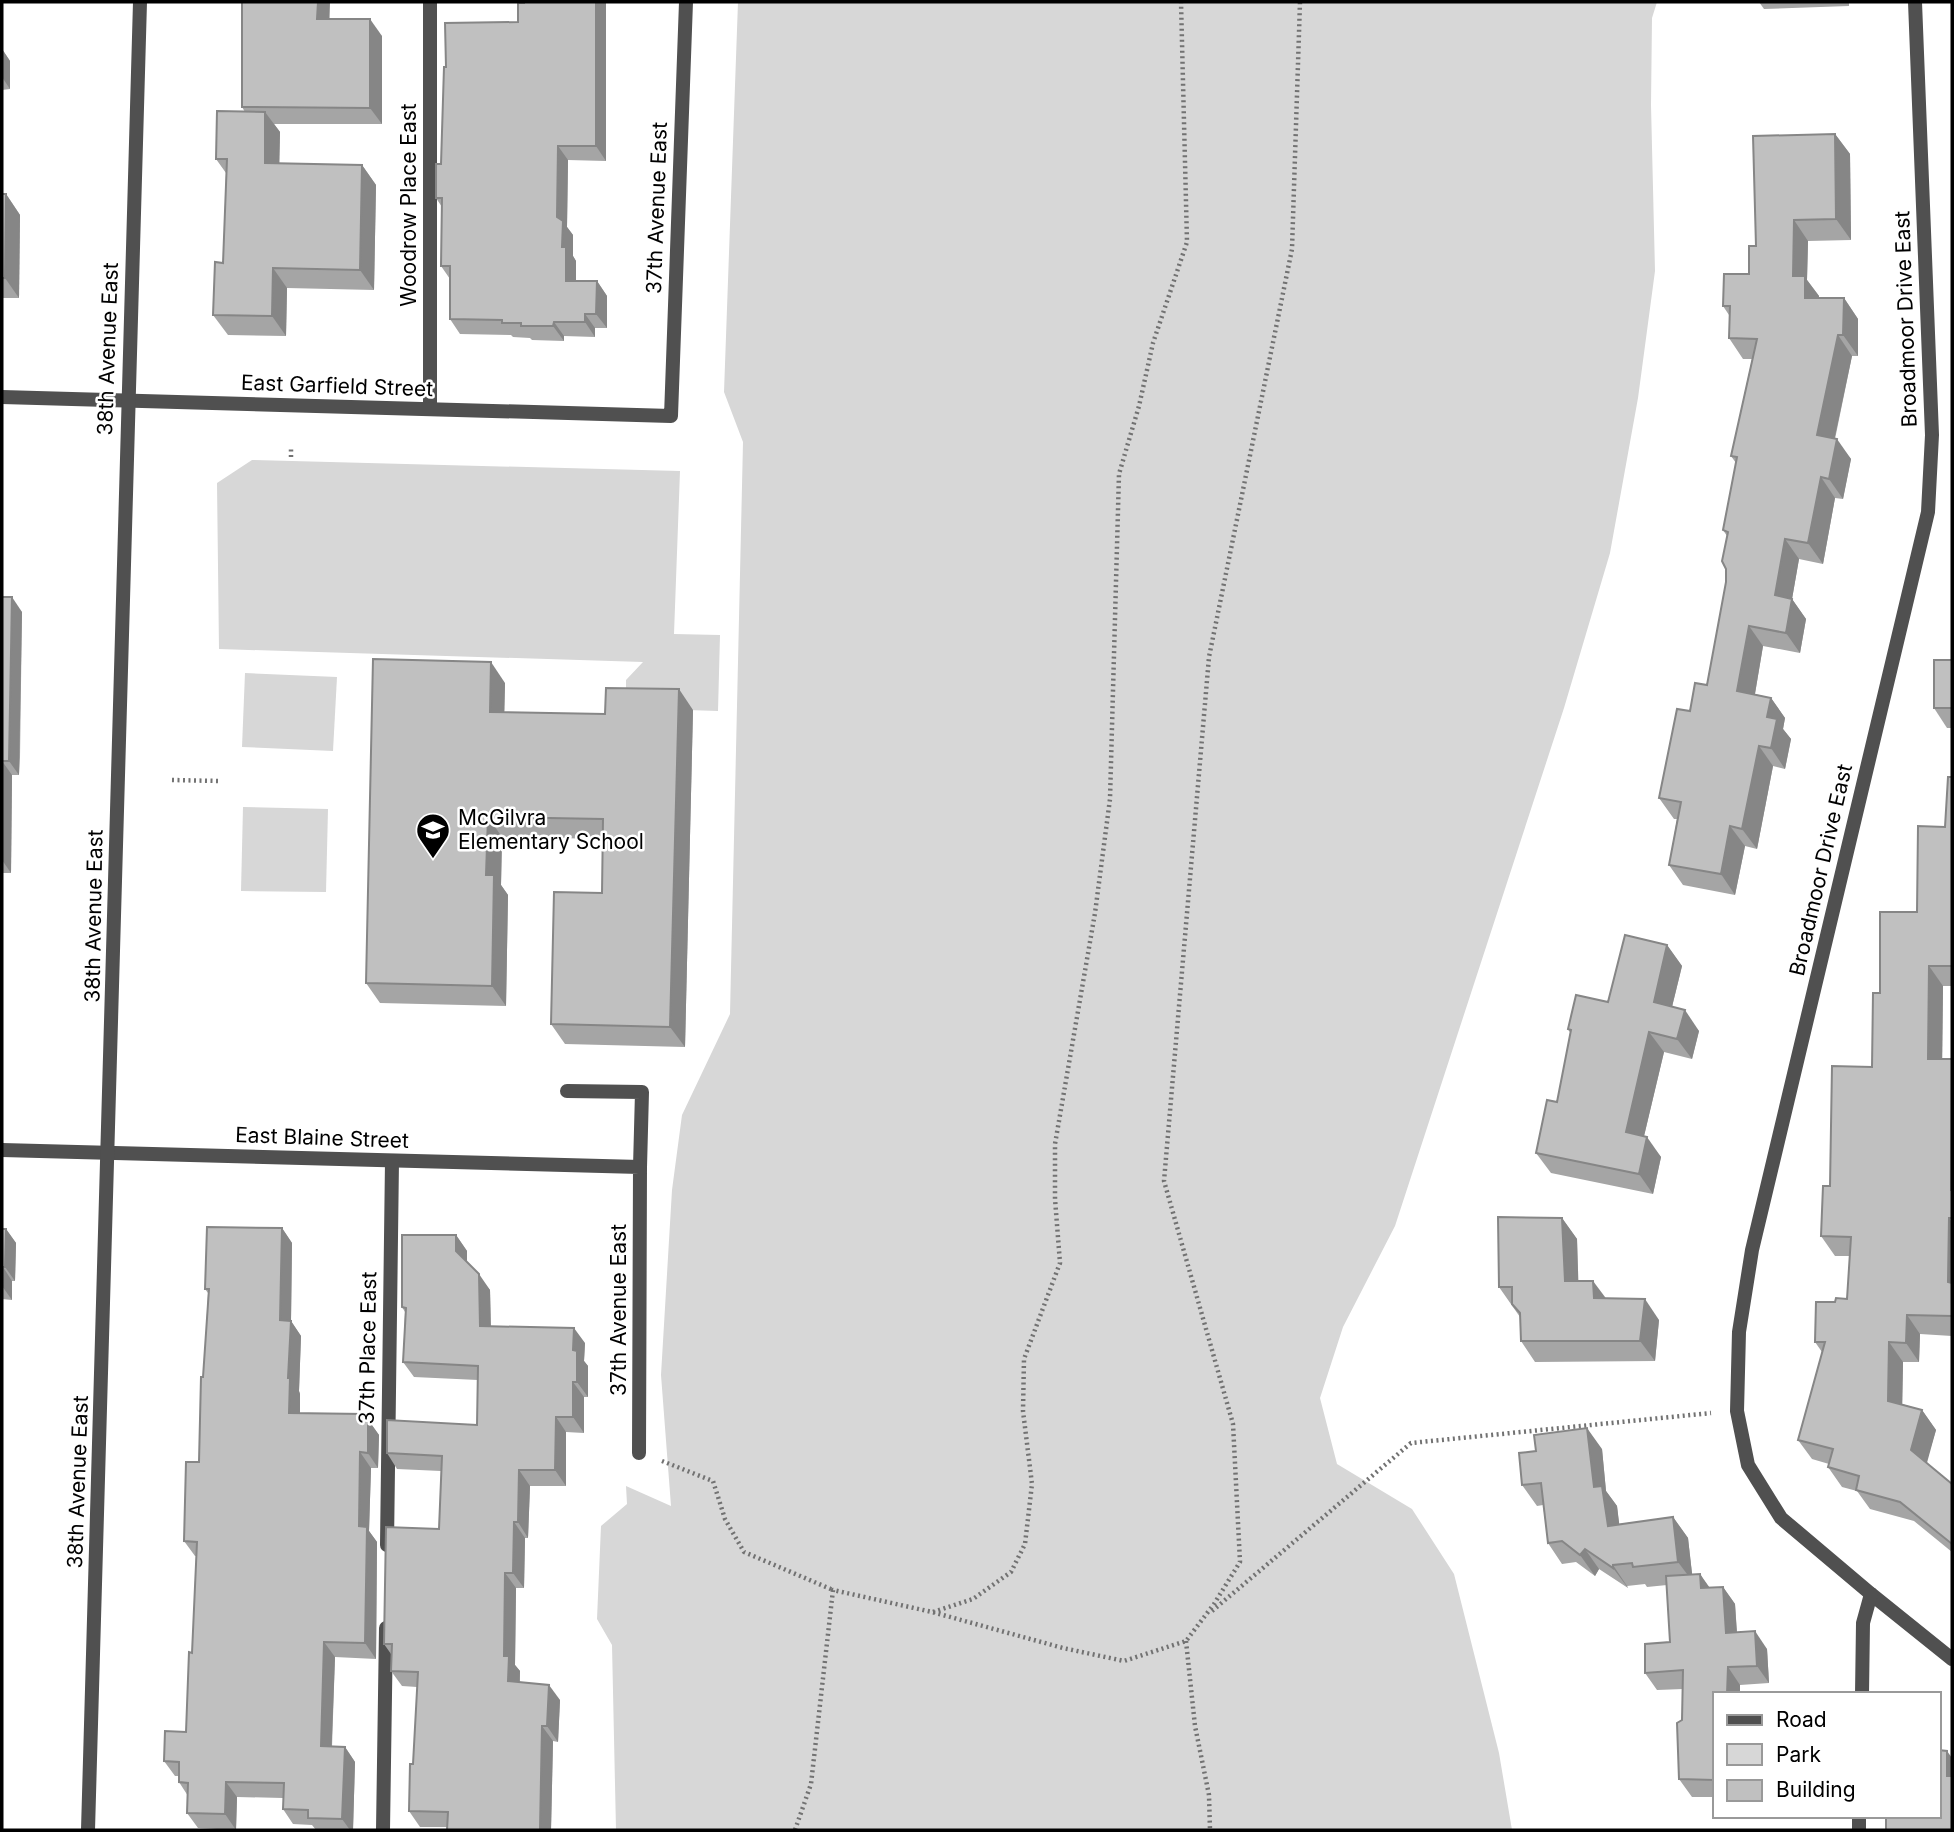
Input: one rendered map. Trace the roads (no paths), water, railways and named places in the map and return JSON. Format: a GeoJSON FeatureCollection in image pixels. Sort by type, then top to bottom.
{"type":"FeatureCollection","features":[{"type":"Feature","properties":{"kind":"street","name":"38th Avenue East"},"geometry":{"type":"LineString","coordinates":[[88,1830],[140,2]]}},
{"type":"Feature","properties":{"kind":"street","name":"Woodrow Place East"},"geometry":{"type":"LineString","coordinates":[[430,2],[430,409]]}},
{"type":"Feature","properties":{"kind":"street","name":"37th Avenue East"},"geometry":{"type":"LineString","coordinates":[[671,416],[686,2]]}},
{"type":"Feature","properties":{"kind":"street","name":"Broadmoor Drive East"},"geometry":{"type":"LineString","coordinates":[[1915,2],[1932,435],[1928,512],[1752,1250],[1739,1332],[1737,1411],[1748,1465],[1782,1518],[1952,1659]]}},
{"type":"Feature","properties":{"kind":"street","name":"East Garfield Street"},"geometry":{"type":"LineString","coordinates":[[2,397],[671,416]]}},
{"type":"Feature","properties":{"kind":"street","name":"37th Avenue East"},"geometry":{"type":"LineString","coordinates":[[567,1091],[642,1092],[639,1453]]}},
{"type":"Feature","properties":{"kind":"street","name":"East Blaine Street"},"geometry":{"type":"LineString","coordinates":[[2,1150],[640,1167]]}},
{"type":"Feature","properties":{"kind":"street","name":"37th Place East"},"geometry":{"type":"LineString","coordinates":[[386,1566],[392,1161]]}},
{"type":"Feature","properties":{"kind":"street"},"geometry":{"type":"LineString","coordinates":[[1861,1692],[1863,1623],[1871,1594]]}},
{"type":"Feature","properties":{"kind":"street"},"geometry":{"type":"LineString","coordinates":[[383,1830],[386,1608]]}},
{"type":"Feature","properties":{"kind":"place","name":"McGilvra Elementary School"},"geometry":{"type":"Point","coordinates":[433,860]}}]}
